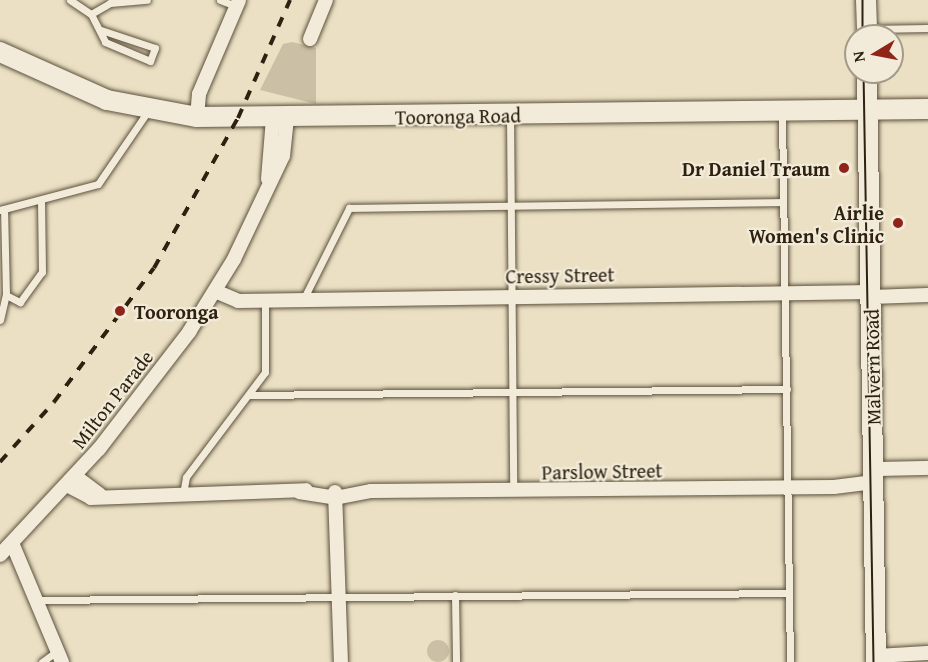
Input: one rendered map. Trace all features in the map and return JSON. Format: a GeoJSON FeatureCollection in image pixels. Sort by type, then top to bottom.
{"type":"FeatureCollection","features":[{"type":"Feature","properties":{"kind":"main road"},"geometry":{"type":"LineString","coordinates":[[866,0],[867,24]]}},
{"type":"Feature","properties":{"kind":"main road","name":"Tooronga Road"},"geometry":{"type":"LineString","coordinates":[[0,52],[84,92],[148,111],[197,117],[510,116],[928,109]]}},
{"type":"Feature","properties":{"kind":"main road","name":"Malvern Road"},"geometry":{"type":"LineString","coordinates":[[867,84],[876,659]]}},
{"type":"Feature","properties":{"kind":"street"},"geometry":{"type":"LineString","coordinates":[[310,39],[326,0]]}},
{"type":"Feature","properties":{"kind":"street"},"geometry":{"type":"LineString","coordinates":[[197,117],[199,94],[238,3]]}},
{"type":"Feature","properties":{"kind":"street","name":"Milton Parade"},"geometry":{"type":"LineString","coordinates":[[0,555],[71,480],[154,379],[218,287],[267,187],[280,118]]}},
{"type":"Feature","properties":{"kind":"street","name":"Cressy Street"},"geometry":{"type":"LineString","coordinates":[[218,287],[232,301],[250,298],[785,292],[928,295]]}},
{"type":"Feature","properties":{"kind":"street","name":"Parslow Street"},"geometry":{"type":"LineString","coordinates":[[71,480],[86,497],[299,492],[335,495],[371,491],[513,492],[834,487],[928,468]]}},
{"type":"Feature","properties":{"kind":"street"},"geometry":{"type":"LineString","coordinates":[[335,495],[341,662]]}},
{"type":"Feature","properties":{"kind":"street"},"geometry":{"type":"LineString","coordinates":[[12,543],[60,656]]}},
{"type":"Feature","properties":{"kind":"street"},"geometry":{"type":"LineString","coordinates":[[876,659],[928,653]]}},
{"type":"Feature","properties":{"kind":"lane"},"geometry":{"type":"LineString","coordinates":[[70,0],[92,14],[105,42],[150,62],[154,48],[101,30]]}},
{"type":"Feature","properties":{"kind":"lane"},"geometry":{"type":"LineString","coordinates":[[92,14],[110,3],[147,0]]}},
{"type":"Feature","properties":{"kind":"lane"},"geometry":{"type":"LineString","coordinates":[[220,0],[238,3]]}},
{"type":"Feature","properties":{"kind":"lane"},"geometry":{"type":"LineString","coordinates":[[904,30],[928,28]]}},
{"type":"Feature","properties":{"kind":"lane"},"geometry":{"type":"LineString","coordinates":[[0,320],[6,295],[2,209],[98,184],[148,111]]}},
{"type":"Feature","properties":{"kind":"lane"},"geometry":{"type":"LineString","coordinates":[[782,112],[790,662]]}},
{"type":"Feature","properties":{"kind":"lane"},"geometry":{"type":"LineString","coordinates":[[510,116],[513,492]]}},
{"type":"Feature","properties":{"kind":"lane"},"geometry":{"type":"LineString","coordinates":[[6,295],[20,302],[42,272],[41,200]]}},
{"type":"Feature","properties":{"kind":"lane"},"geometry":{"type":"LineString","coordinates":[[304,298],[349,208],[783,202]]}},
{"type":"Feature","properties":{"kind":"lane"},"geometry":{"type":"LineString","coordinates":[[183,494],[186,477],[266,372],[265,298]]}},
{"type":"Feature","properties":{"kind":"lane"},"geometry":{"type":"LineString","coordinates":[[249,395],[512,394],[787,389]]}},
{"type":"Feature","properties":{"kind":"lane"},"geometry":{"type":"LineString","coordinates":[[36,600],[789,593]]}},
{"type":"Feature","properties":{"kind":"lane"},"geometry":{"type":"LineString","coordinates":[[455,595],[456,662]]}},
{"type":"Feature","properties":{"kind":"lane"},"geometry":{"type":"LineString","coordinates":[[42,662],[60,656]]}},
{"type":"Feature","properties":{"kind":"shaded area"},"geometry":{"type":"Polygon","coordinates":[[[292,42],[316,48],[316,104],[260,90],[283,44],[292,42]]]}},
{"type":"Feature","properties":{"kind":"shaded area"},"geometry":{"type":"Polygon","coordinates":[[[434,640],[442,640],[449,647],[449,655],[442,662],[434,662],[427,655],[427,647],[434,640]]]}},
{"type":"Feature","properties":{"kind":"tram line"},"geometry":{"type":"LineString","coordinates":[[863,0],[863,24]]}},
{"type":"Feature","properties":{"kind":"tram line"},"geometry":{"type":"LineString","coordinates":[[864,84],[874,662]]}},
{"type":"Feature","properties":{"kind":"railway"},"geometry":{"type":"LineString","coordinates":[[0,462],[54,402],[154,268],[238,118],[290,0]]}},
{"type":"Feature","properties":{"kind":"place","name":"Dr Daniel Traum"},"geometry":{"type":"Point","coordinates":[844,168]}},
{"type":"Feature","properties":{"kind":"place","name":"Airlie Women's Clinic"},"geometry":{"type":"Point","coordinates":[898,223]}},
{"type":"Feature","properties":{"kind":"place","name":"Tooronga"},"geometry":{"type":"Point","coordinates":[120,311]}}]}
